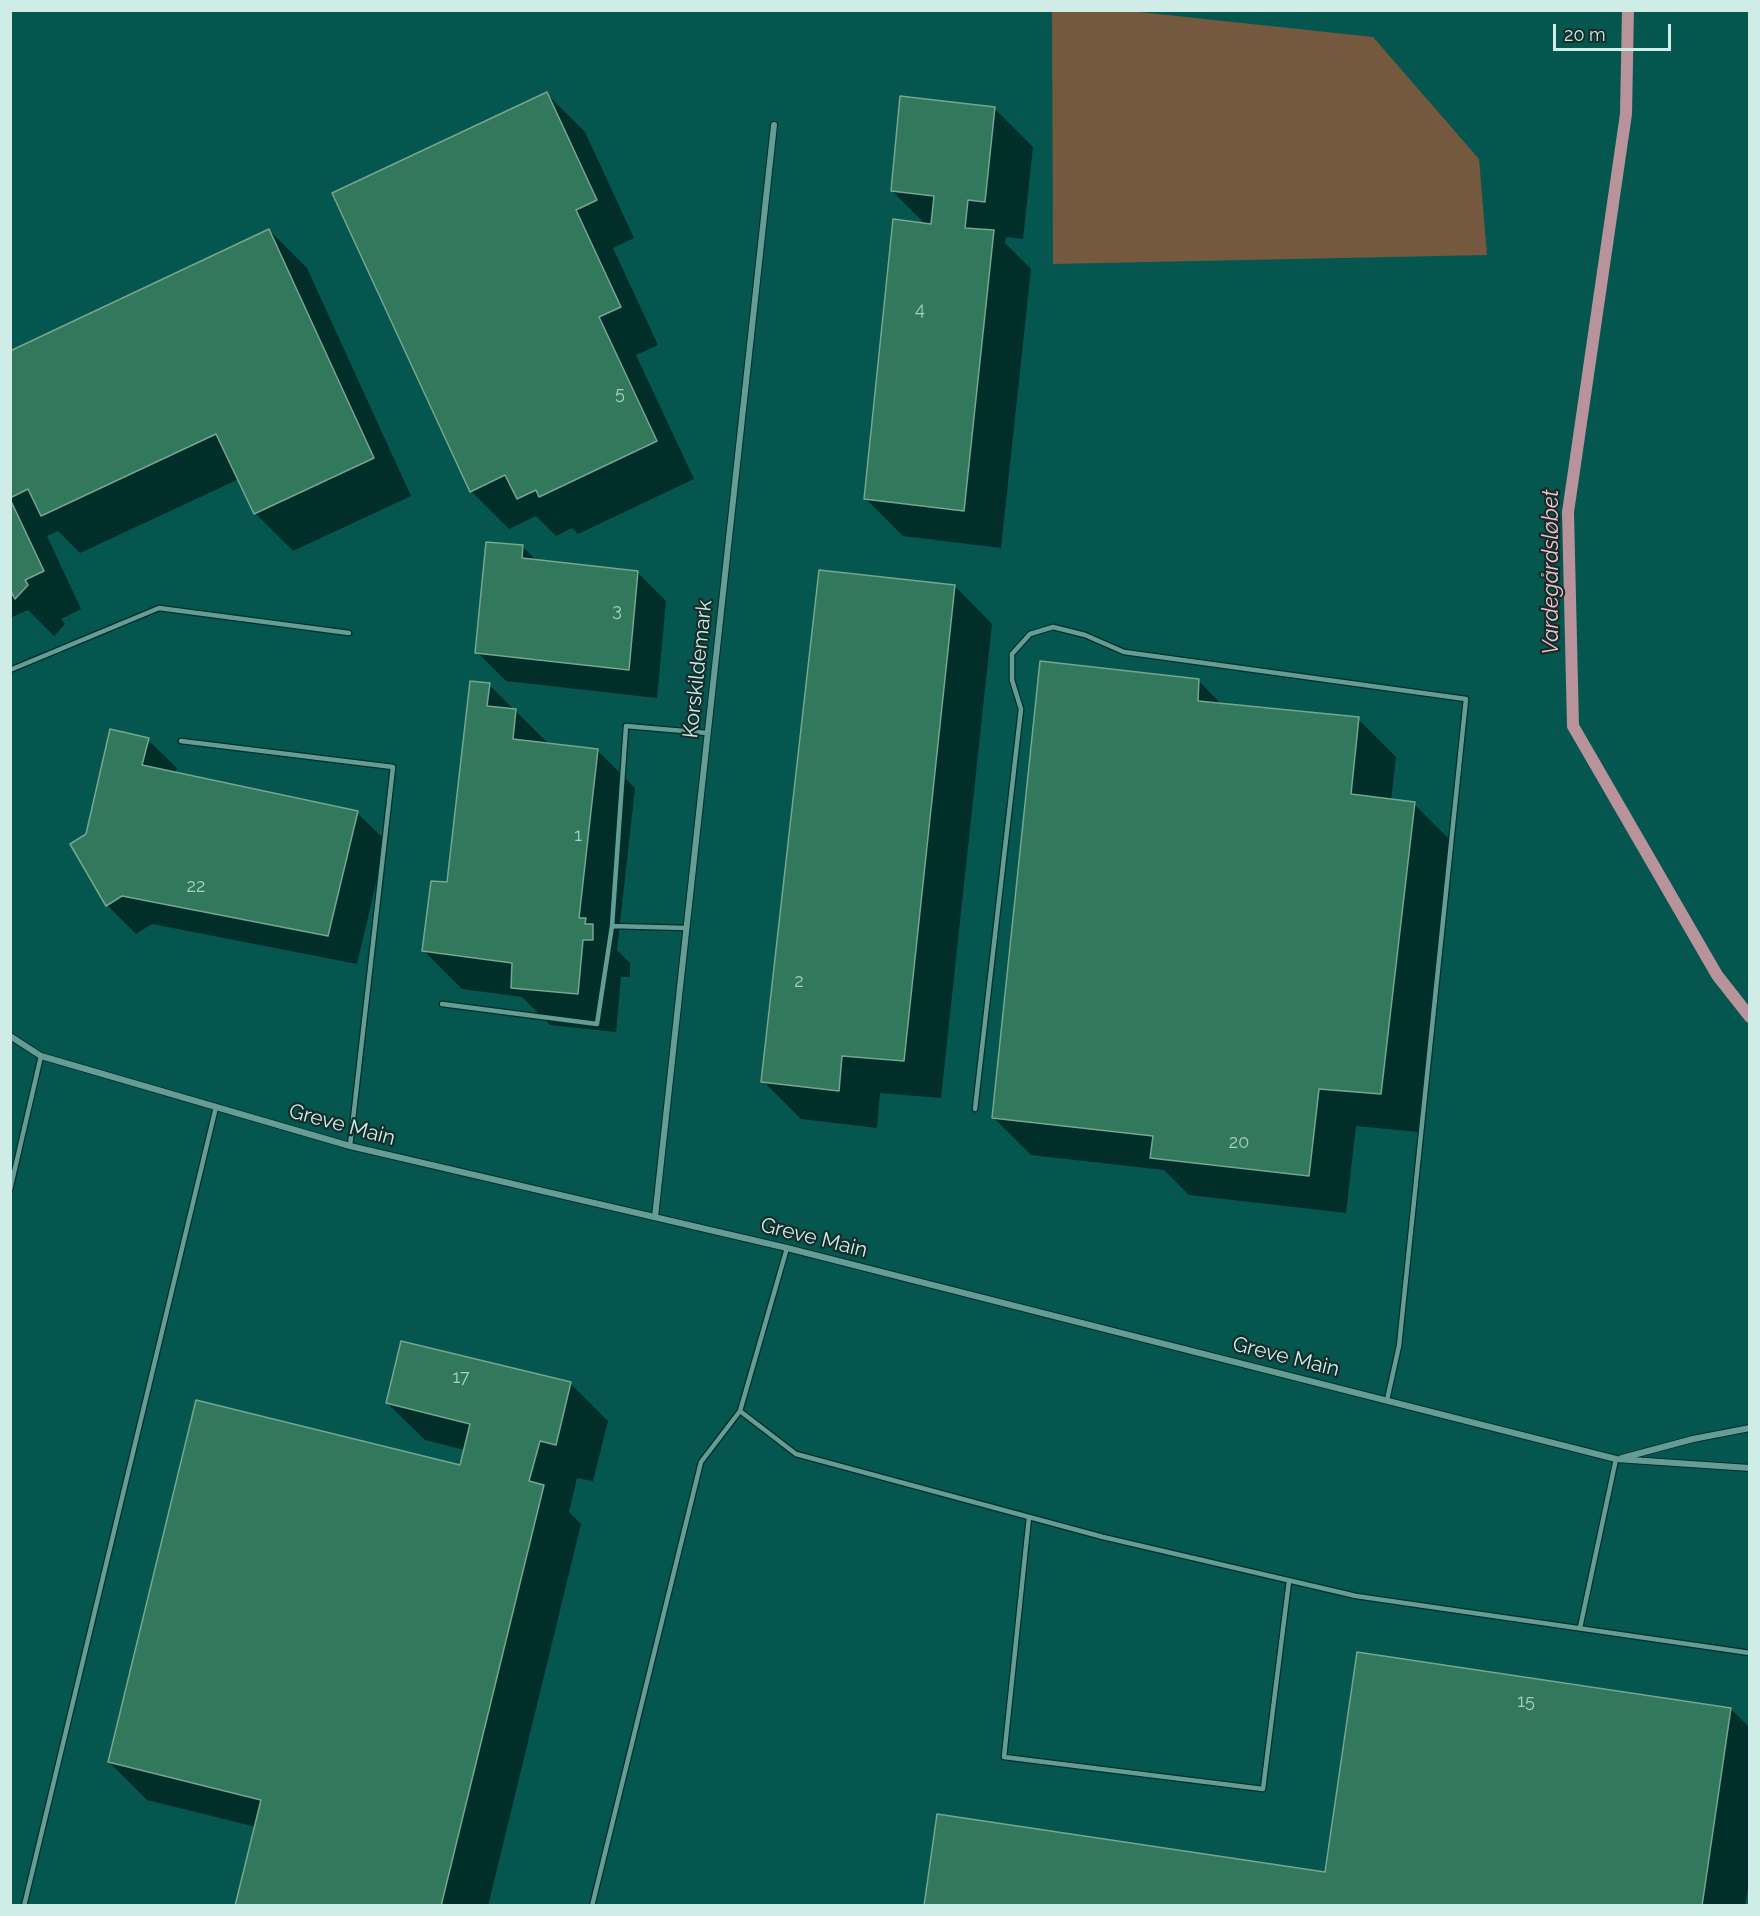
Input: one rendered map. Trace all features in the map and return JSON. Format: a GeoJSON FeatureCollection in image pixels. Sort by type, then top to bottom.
{"type":"FeatureCollection","features":[{"type":"Feature","properties":{"kind":"street","name":"Korskildemark"},"geometry":{"type":"LineString","coordinates":[[655,1217],[774,125]]}},
{"type":"Feature","properties":{"kind":"street","name":"Greve Main"},"geometry":{"type":"LineString","coordinates":[[10,1036],[41,1056],[350,1146],[787,1248],[1616,1459],[1749,1468]]}},
{"type":"Feature","properties":{"kind":"street","name":"Greve Main"},"geometry":{"type":"LineString","coordinates":[[1616,1459],[1693,1439],[1749,1428]]}},
{"type":"Feature","properties":{"kind":"lane"},"geometry":{"type":"LineString","coordinates":[[10,670],[159,608],[349,633]]}},
{"type":"Feature","properties":{"kind":"lane"},"geometry":{"type":"LineString","coordinates":[[975,1108],[1021,709],[1012,680],[1011,654],[1030,634],[1053,627],[1085,635],[1124,652],[1466,699],[1399,1346],[1387,1400]]}},
{"type":"Feature","properties":{"kind":"lane"},"geometry":{"type":"LineString","coordinates":[[441,1004],[597,1024],[612,926],[626,726],[707,733]]}},
{"type":"Feature","properties":{"kind":"lane"},"geometry":{"type":"LineString","coordinates":[[182,741],[393,767],[350,1146]]}},
{"type":"Feature","properties":{"kind":"lane"},"geometry":{"type":"LineString","coordinates":[[612,926],[686,928]]}},
{"type":"Feature","properties":{"kind":"lane"},"geometry":{"type":"LineString","coordinates":[[10,1190],[41,1056]]}},
{"type":"Feature","properties":{"kind":"lane"},"geometry":{"type":"LineString","coordinates":[[24,1905],[216,1107]]}},
{"type":"Feature","properties":{"kind":"lane"},"geometry":{"type":"LineString","coordinates":[[592,1905],[701,1462],[740,1411],[787,1248]]}},
{"type":"Feature","properties":{"kind":"lane"},"geometry":{"type":"LineString","coordinates":[[740,1411],[796,1454],[1103,1537],[1356,1596],[1749,1653]]}},
{"type":"Feature","properties":{"kind":"lane"},"geometry":{"type":"LineString","coordinates":[[1580,1628],[1616,1459]]}},
{"type":"Feature","properties":{"kind":"lane"},"geometry":{"type":"LineString","coordinates":[[1029,1517],[1004,1757],[1263,1789],[1289,1581]]}},
{"type":"Feature","properties":{"kind":"shaded area"},"geometry":{"type":"Polygon","coordinates":[[[11,11],[1749,11],[1749,1905],[11,1905],[11,11]]]}},
{"type":"Feature","properties":{"kind":"shaded area"},"geometry":{"type":"Polygon","coordinates":[[[1052,11],[1130,11],[1373,37],[1479,159],[1487,255],[1053,264],[1052,11]]]}},
{"type":"Feature","properties":{"kind":"building"},"geometry":{"type":"Polygon","coordinates":[[[547,92],[597,200],[576,210],[621,307],[599,317],[657,441],[539,497],[536,490],[517,499],[505,475],[470,492],[332,193],[547,92]]]}},
{"type":"Feature","properties":{"kind":"building"},"geometry":{"type":"Polygon","coordinates":[[[900,96],[995,107],[985,202],[968,200],[965,228],[994,230],[964,511],[864,499],[893,219],[931,224],[934,196],[891,191],[900,96]]]}},
{"type":"Feature","properties":{"kind":"building"},"geometry":{"type":"Polygon","coordinates":[[[269,229],[374,458],[254,514],[216,434],[41,516],[28,489],[10,498],[10,351],[269,229]]]}},
{"type":"Feature","properties":{"kind":"building"},"geometry":{"type":"Polygon","coordinates":[[[10,499],[44,571],[25,580],[28,585],[15,599],[10,590],[10,499]]]}},
{"type":"Feature","properties":{"kind":"building"},"geometry":{"type":"Polygon","coordinates":[[[486,542],[523,545],[522,558],[638,571],[629,670],[475,653],[486,542]]]}},
{"type":"Feature","properties":{"kind":"building"},"geometry":{"type":"Polygon","coordinates":[[[819,570],[955,585],[904,1061],[842,1056],[839,1091],[761,1082],[819,570]]]}},
{"type":"Feature","properties":{"kind":"building"},"geometry":{"type":"Polygon","coordinates":[[[1040,661],[1199,679],[1198,701],[1359,717],[1351,794],[1415,802],[1381,1094],[1319,1089],[1309,1176],[1150,1158],[1153,1136],[992,1118],[1040,661]]]}},
{"type":"Feature","properties":{"kind":"building"},"geometry":{"type":"Polygon","coordinates":[[[470,681],[490,683],[487,706],[516,709],[513,739],[598,749],[579,918],[586,918],[585,924],[593,924],[593,940],[583,940],[578,994],[511,988],[512,963],[422,951],[431,881],[447,882],[470,681]]]}},
{"type":"Feature","properties":{"kind":"building"},"geometry":{"type":"Polygon","coordinates":[[[110,729],[149,738],[142,765],[358,811],[328,936],[122,896],[106,906],[70,844],[86,834],[110,729]]]}},
{"type":"Feature","properties":{"kind":"building"},"geometry":{"type":"Polygon","coordinates":[[[401,1341],[571,1382],[556,1445],[540,1441],[529,1481],[544,1485],[441,1906],[235,1906],[261,1800],[108,1762],[196,1400],[460,1465],[470,1424],[386,1403],[401,1341]]]}},
{"type":"Feature","properties":{"kind":"building"},"geometry":{"type":"Polygon","coordinates":[[[1357,1652],[1731,1708],[1702,1906],[924,1906],[937,1814],[1325,1872],[1357,1652]]]}},
{"type":"Feature","properties":{"kind":"waterway","name":"Vardegårdsløbet"},"geometry":{"type":"LineString","coordinates":[[1628,10],[1626,114],[1568,512],[1573,726],[1717,975],[1750,1017]]}}]}
